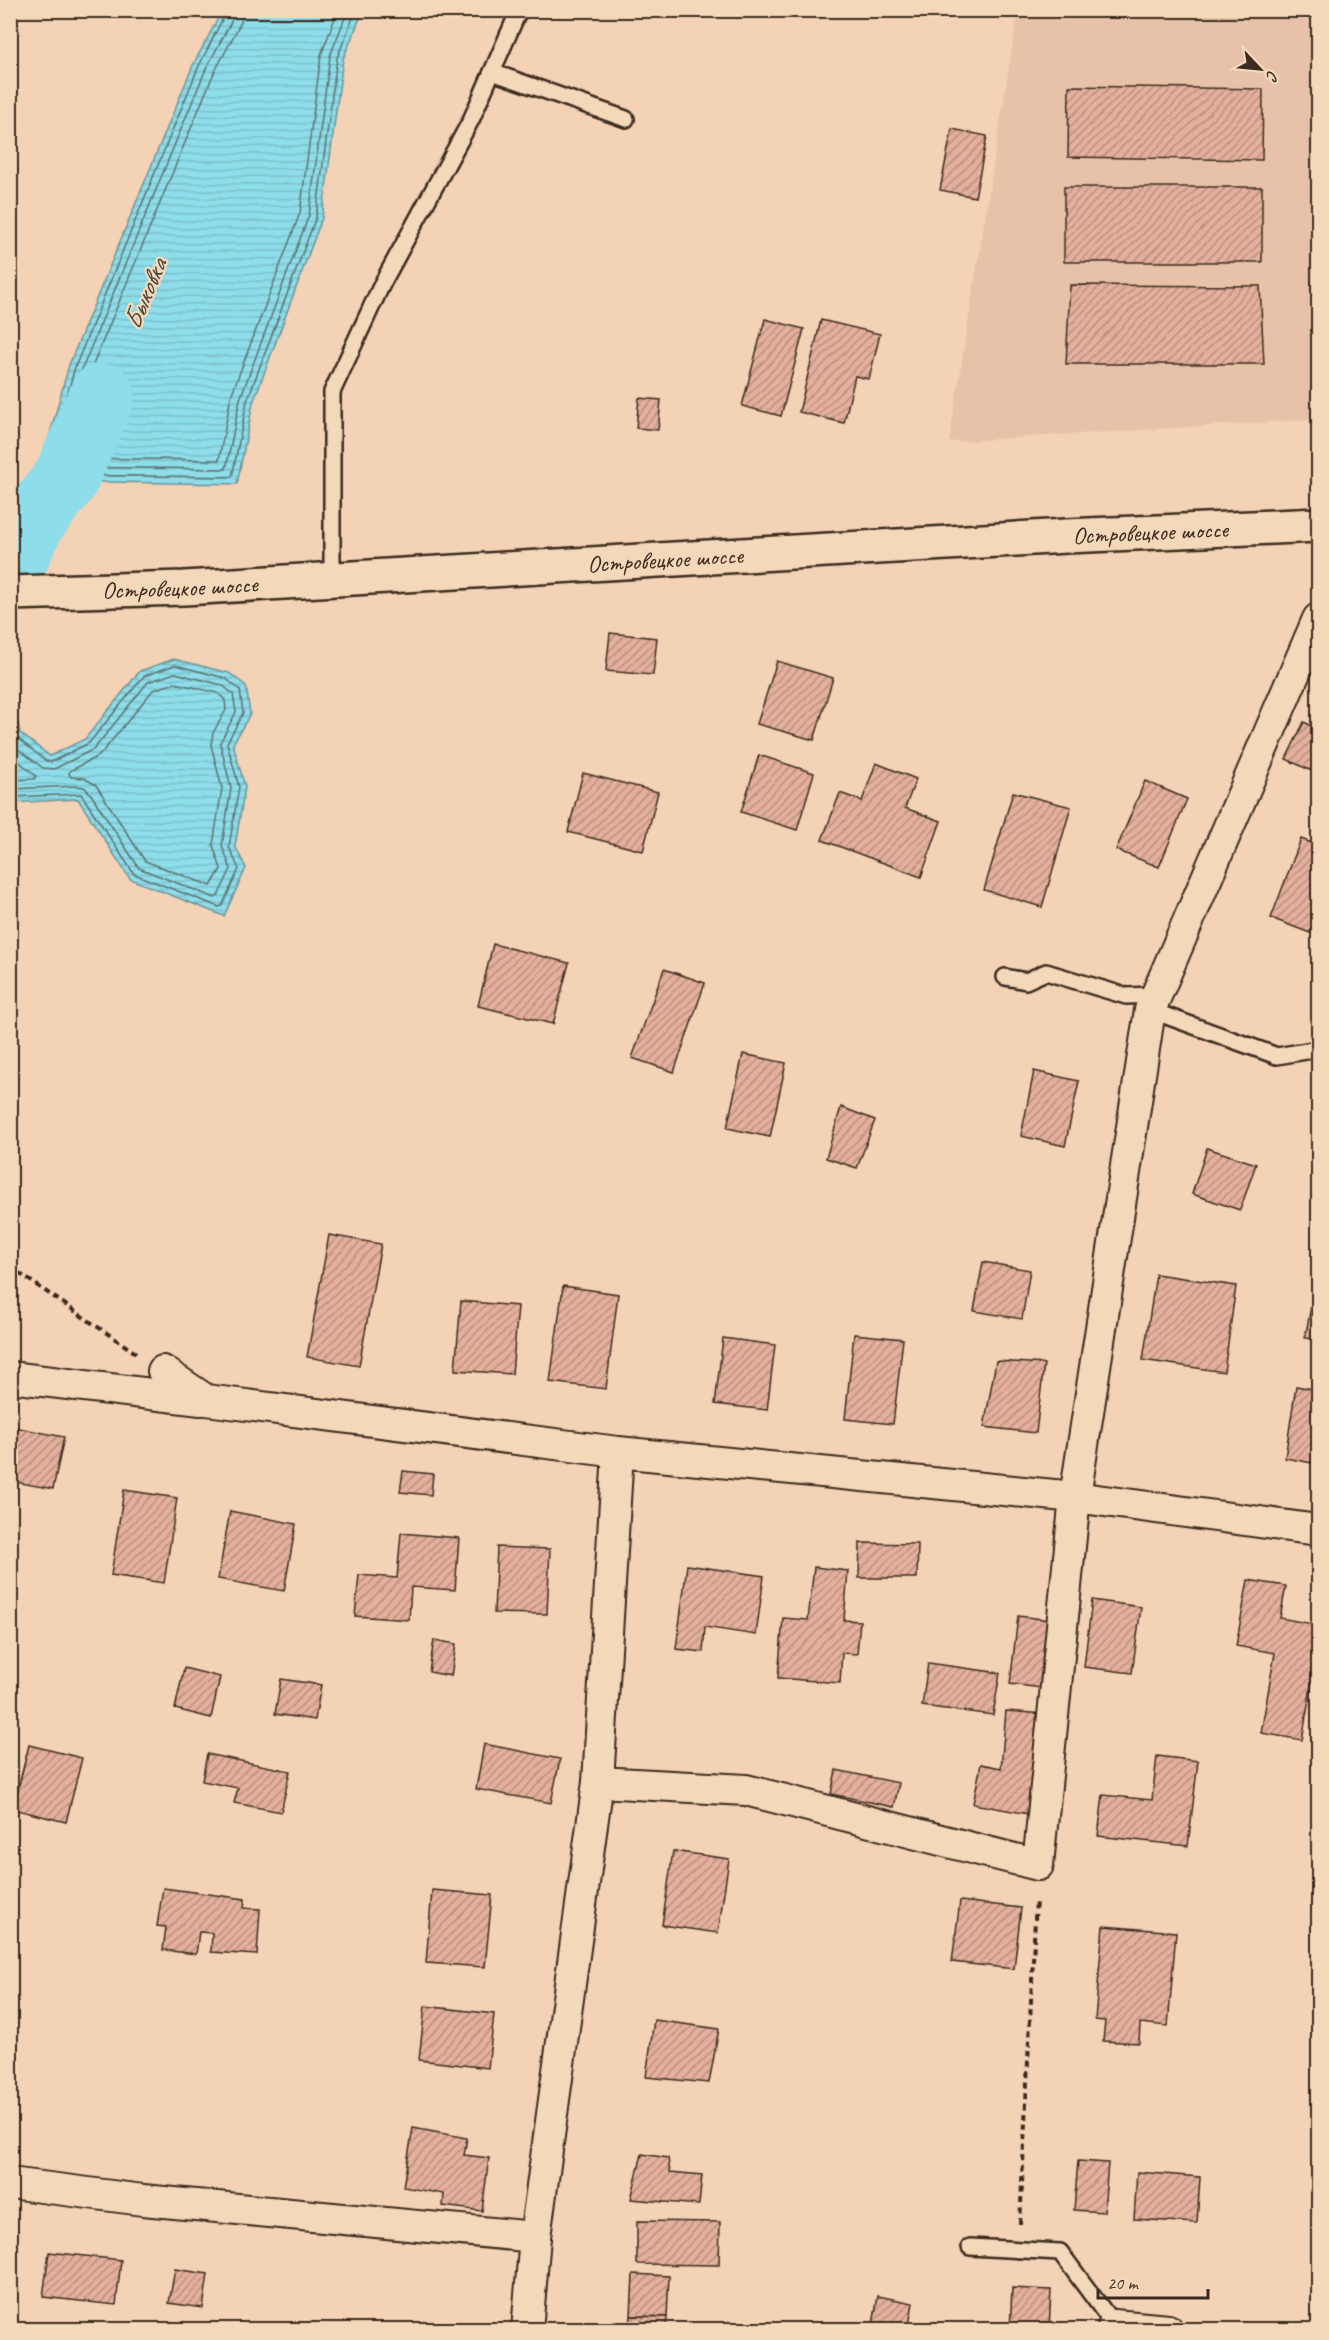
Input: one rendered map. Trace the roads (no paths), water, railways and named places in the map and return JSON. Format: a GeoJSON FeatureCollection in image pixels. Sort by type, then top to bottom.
{"type":"FeatureCollection","features":[{"type":"Feature","properties":{"kind":"main road","name":"Островецкое шоссе"},"geometry":{"type":"LineString","coordinates":[[10,593],[184,588],[1043,538],[1318,525]]}},
{"type":"Feature","properties":{"kind":"street"},"geometry":{"type":"LineString","coordinates":[[598,1782],[746,1790],[1038,1865],[1075,1497],[1153,1002],[1318,618]]}},
{"type":"Feature","properties":{"kind":"street"},"geometry":{"type":"LineString","coordinates":[[163,1371],[206,1400]]}},
{"type":"Feature","properties":{"kind":"street"},"geometry":{"type":"LineString","coordinates":[[10,1377],[618,1452],[1075,1497],[1318,1530]]}},
{"type":"Feature","properties":{"kind":"street"},"geometry":{"type":"LineString","coordinates":[[527,2330],[535,2237],[598,1782],[618,1452]]}},
{"type":"Feature","properties":{"kind":"street"},"geometry":{"type":"LineString","coordinates":[[10,2183],[143,2200],[535,2237]]}},
{"type":"Feature","properties":{"kind":"street"},"geometry":{"type":"LineString","coordinates":[[1113,2327],[1168,2330]]}},
{"type":"Feature","properties":{"kind":"lane"},"geometry":{"type":"LineString","coordinates":[[332,578],[332,392],[382,284],[471,120],[519,10]]}},
{"type":"Feature","properties":{"kind":"lane"},"geometry":{"type":"LineString","coordinates":[[492,72],[626,119]]}},
{"type":"Feature","properties":{"kind":"lane"},"geometry":{"type":"LineString","coordinates":[[1005,977],[1026,981],[1046,972],[1153,1002],[1277,1056],[1318,1049]]}},
{"type":"Feature","properties":{"kind":"lane"},"geometry":{"type":"LineString","coordinates":[[970,2247],[1060,2252],[1113,2327]]}},
{"type":"Feature","properties":{"kind":"water"},"geometry":{"type":"Polygon","coordinates":[[[222,11],[363,11],[343,59],[322,218],[253,403],[237,484],[37,481],[69,365],[193,65],[222,11]]]}},
{"type":"Feature","properties":{"kind":"water"},"geometry":{"type":"Polygon","coordinates":[[[174,659],[229,673],[246,686],[250,714],[233,744],[245,787],[235,846],[246,868],[224,916],[130,879],[78,799],[11,803],[11,687],[20,733],[50,756],[85,739],[140,671],[174,659]]]}},
{"type":"Feature","properties":{"kind":"waterway","name":"Быковка"},"geometry":{"type":"LineString","coordinates":[[10,570],[32,522],[65,480],[102,396]]}}]}
